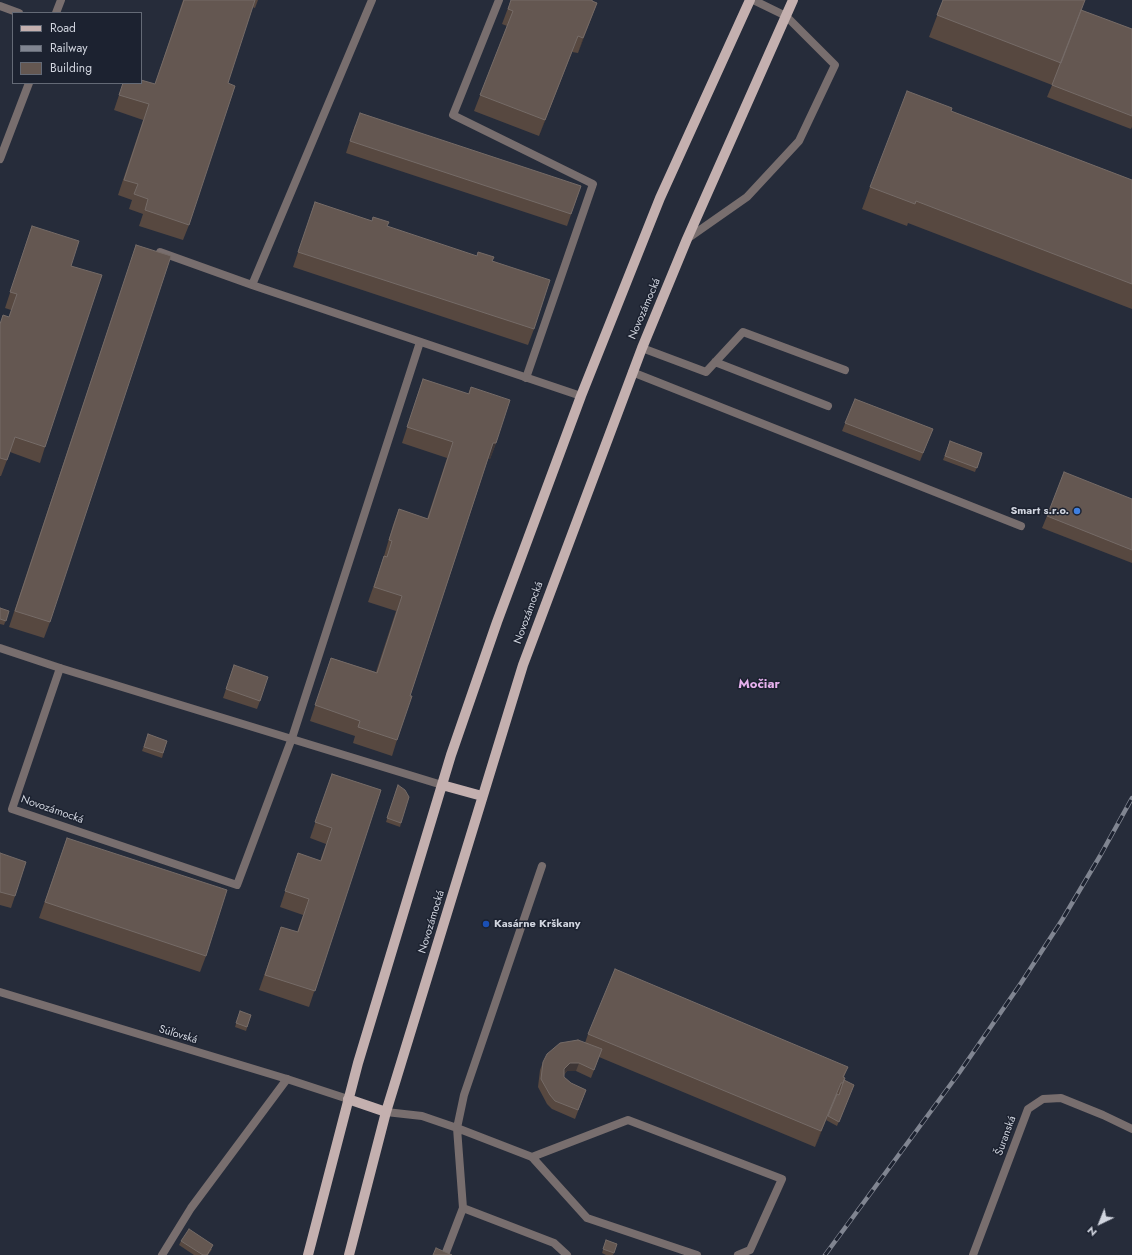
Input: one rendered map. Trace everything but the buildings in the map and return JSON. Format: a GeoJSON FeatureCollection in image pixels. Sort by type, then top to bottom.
{"type":"FeatureCollection","features":[{"type":"Feature","properties":{"kind":"main road"},"geometry":{"type":"LineString","coordinates":[[308,1255],[358,1063],[451,755],[497,622],[581,396],[660,198],[750,0]]}},
{"type":"Feature","properties":{"kind":"main road","name":"Novozámocká"},"geometry":{"type":"LineString","coordinates":[[349,1255],[386,1112],[523,665],[632,372],[687,239],[794,0]]}},
{"type":"Feature","properties":{"kind":"main road"},"geometry":{"type":"LineString","coordinates":[[442,785],[482,796]]}},
{"type":"Feature","properties":{"kind":"main road"},"geometry":{"type":"LineString","coordinates":[[348,1099],[386,1112]]}},
{"type":"Feature","properties":{"kind":"street"},"geometry":{"type":"LineString","coordinates":[[56,12],[61,0]]}},
{"type":"Feature","properties":{"kind":"street"},"geometry":{"type":"LineString","coordinates":[[252,285],[372,0]]}},
{"type":"Feature","properties":{"kind":"street"},"geometry":{"type":"LineString","coordinates":[[498,0],[453,115],[593,184],[526,378]]}},
{"type":"Feature","properties":{"kind":"street"},"geometry":{"type":"LineString","coordinates":[[687,239],[747,197],[799,141],[835,65],[786,16],[753,0]]}},
{"type":"Feature","properties":{"kind":"street"},"geometry":{"type":"LineString","coordinates":[[0,6],[16,12]]}},
{"type":"Feature","properties":{"kind":"street"},"geometry":{"type":"LineString","coordinates":[[0,159],[29,84]]}},
{"type":"Feature","properties":{"kind":"street"},"geometry":{"type":"LineString","coordinates":[[160,252],[252,285],[581,396]]}},
{"type":"Feature","properties":{"kind":"street"},"geometry":{"type":"LineString","coordinates":[[642,348],[706,372],[743,332],[845,370]]}},
{"type":"Feature","properties":{"kind":"street"},"geometry":{"type":"LineString","coordinates":[[292,738],[420,342]]}},
{"type":"Feature","properties":{"kind":"street"},"geometry":{"type":"LineString","coordinates":[[715,362],[828,406]]}},
{"type":"Feature","properties":{"kind":"street"},"geometry":{"type":"LineString","coordinates":[[632,372],[1021,526]]}},
{"type":"Feature","properties":{"kind":"street"},"geometry":{"type":"LineString","coordinates":[[0,648],[60,668],[442,785]]}},
{"type":"Feature","properties":{"kind":"street","name":"Novozámocká"},"geometry":{"type":"LineString","coordinates":[[60,668],[12,809],[237,885],[292,738]]}},
{"type":"Feature","properties":{"kind":"street"},"geometry":{"type":"LineString","coordinates":[[445,1255],[463,1208],[457,1128],[464,1096],[542,866]]}},
{"type":"Feature","properties":{"kind":"street","name":"Súľovská"},"geometry":{"type":"LineString","coordinates":[[0,992],[348,1099]]}},
{"type":"Feature","properties":{"kind":"street"},"geometry":{"type":"LineString","coordinates":[[162,1255],[191,1208],[286,1079]]}},
{"type":"Feature","properties":{"kind":"street","name":"Šuranská"},"geometry":{"type":"LineString","coordinates":[[973,1255],[1028,1108],[1043,1099],[1062,1098],[1103,1114],[1132,1129]]}},
{"type":"Feature","properties":{"kind":"street"},"geometry":{"type":"LineString","coordinates":[[386,1112],[422,1116],[532,1157],[587,1218],[697,1255]]}},
{"type":"Feature","properties":{"kind":"street"},"geometry":{"type":"LineString","coordinates":[[532,1157],[628,1120],[782,1179],[750,1250],[738,1255]]}},
{"type":"Feature","properties":{"kind":"street"},"geometry":{"type":"LineString","coordinates":[[463,1208],[554,1243],[567,1255]]}},
{"type":"Feature","properties":{"kind":"railway"},"geometry":{"type":"LineString","coordinates":[[825,1255],[959,1073],[1021,983],[1062,920],[1132,798]]}},
{"type":"Feature","properties":{"kind":"place","name":"Smart s.r.o."},"geometry":{"type":"Point","coordinates":[1077,511]}},
{"type":"Feature","properties":{"kind":"place","name":"Kasárne Krškany"},"geometry":{"type":"Point","coordinates":[486,924]}},
{"type":"Feature","properties":{"kind":"district","name":"Močiar"},"geometry":{"type":"Point","coordinates":[759,685]}}]}
